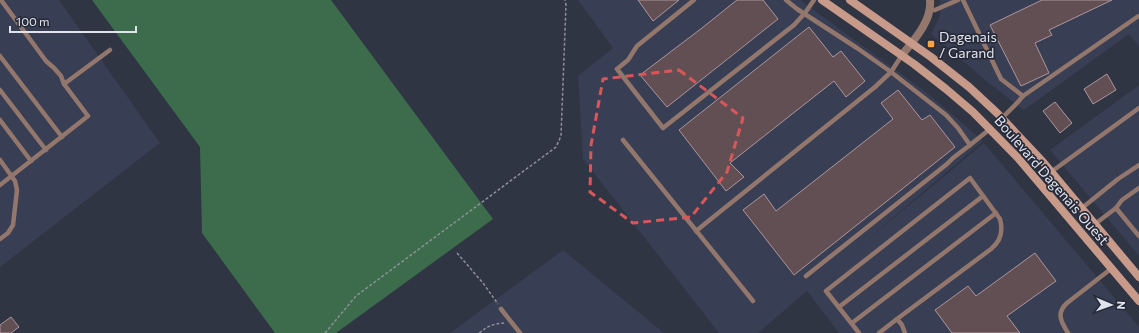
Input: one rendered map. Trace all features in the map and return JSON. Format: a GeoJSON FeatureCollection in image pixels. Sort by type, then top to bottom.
{"type":"FeatureCollection","features":[{"type":"Feature","properties":{"kind":"main road","name":"Boulevard Dagenais Ouest"},"geometry":{"type":"LineString","coordinates":[[822,0],[902,55],[946,89],[990,129],[1018,158],[1139,301]]}},
{"type":"Feature","properties":{"kind":"main road","name":"Boulevard Dagenais Ouest"},"geometry":{"type":"LineString","coordinates":[[850,0],[959,79],[1002,118],[1028,145],[1139,277]]}},
{"type":"Feature","properties":{"kind":"street"},"geometry":{"type":"LineString","coordinates":[[902,55],[923,26],[929,10],[930,0]]}},
{"type":"Feature","properties":{"kind":"lane"},"geometry":{"type":"LineString","coordinates":[[0,0],[46,60],[61,76],[64,84],[88,116],[0,185]]}},
{"type":"Feature","properties":{"kind":"lane"},"geometry":{"type":"LineString","coordinates":[[694,0],[637,46],[628,60],[617,69],[663,128],[794,25],[814,0]]}},
{"type":"Feature","properties":{"kind":"lane"},"geometry":{"type":"LineString","coordinates":[[786,0],[891,72],[946,115],[958,128],[970,145]]}},
{"type":"Feature","properties":{"kind":"lane"},"geometry":{"type":"LineString","coordinates":[[929,10],[935,10],[958,0]]}},
{"type":"Feature","properties":{"kind":"lane"},"geometry":{"type":"LineString","coordinates":[[963,0],[1001,79],[1023,96]]}},
{"type":"Feature","properties":{"kind":"lane"},"geometry":{"type":"LineString","coordinates":[[1002,118],[1018,103],[1023,96],[1139,16]]}},
{"type":"Feature","properties":{"kind":"lane"},"geometry":{"type":"LineString","coordinates":[[64,84],[110,50]]}},
{"type":"Feature","properties":{"kind":"lane"},"geometry":{"type":"LineString","coordinates":[[696,231],[875,87],[891,72],[902,55]]}},
{"type":"Feature","properties":{"kind":"lane"},"geometry":{"type":"LineString","coordinates":[[0,56],[62,137]]}},
{"type":"Feature","properties":{"kind":"lane"},"geometry":{"type":"LineString","coordinates":[[0,90],[46,150]]}},
{"type":"Feature","properties":{"kind":"lane"},"geometry":{"type":"LineString","coordinates":[[1051,172],[1139,108]]}},
{"type":"Feature","properties":{"kind":"lane"},"geometry":{"type":"LineString","coordinates":[[0,120],[32,161]]}},
{"type":"Feature","properties":{"kind":"lane"},"geometry":{"type":"LineString","coordinates":[[806,276],[990,129]]}},
{"type":"Feature","properties":{"kind":"lane"},"geometry":{"type":"LineString","coordinates":[[623,140],[753,301]]}},
{"type":"Feature","properties":{"kind":"lane"},"geometry":{"type":"LineString","coordinates":[[0,160],[16,184],[17,190],[14,222],[10,230],[0,239]]}},
{"type":"Feature","properties":{"kind":"lane"},"geometry":{"type":"LineString","coordinates":[[1082,208],[1118,179],[1139,165]]}},
{"type":"Feature","properties":{"kind":"lane"},"geometry":{"type":"LineString","coordinates":[[859,333],[826,291],[970,178],[1000,219],[1002,229],[1000,238],[994,246],[880,333]]}},
{"type":"Feature","properties":{"kind":"lane"},"geometry":{"type":"LineString","coordinates":[[1095,224],[1116,208],[1122,200],[1139,188]]}},
{"type":"Feature","properties":{"kind":"lane"},"geometry":{"type":"LineString","coordinates":[[839,307],[983,196]]}},
{"type":"Feature","properties":{"kind":"lane"},"geometry":{"type":"LineString","coordinates":[[1116,208],[1139,236]]}},
{"type":"Feature","properties":{"kind":"lane"},"geometry":{"type":"LineString","coordinates":[[852,324],[996,213]]}},
{"type":"Feature","properties":{"kind":"lane"},"geometry":{"type":"LineString","coordinates":[[1068,333],[1062,324],[1061,312],[1063,307],[1112,268]]}},
{"type":"Feature","properties":{"kind":"lane"},"geometry":{"type":"LineString","coordinates":[[501,309],[520,333]]}},
{"type":"Feature","properties":{"kind":"lane"},"geometry":{"type":"LineString","coordinates":[[898,319],[905,333]]}},
{"type":"Feature","properties":{"kind":"path"},"geometry":{"type":"LineString","coordinates":[[325,333],[356,296],[556,147],[561,136],[565,0]]}},
{"type":"Feature","properties":{"kind":"path"},"geometry":{"type":"LineString","coordinates":[[457,253],[483,283],[501,309]]}},
{"type":"Feature","properties":{"kind":"path"},"geometry":{"type":"LineString","coordinates":[[479,333],[486,327],[494,324],[512,323]]}},
{"type":"Feature","properties":{"kind":"highlighted area"},"geometry":{"type":"Polygon","coordinates":[[[679,70],[743,118],[727,172],[691,217],[633,223],[590,192],[591,145],[603,79],[679,70]]]}},
{"type":"Feature","properties":{"kind":"shaded area"},"geometry":{"type":"Polygon","coordinates":[[[0,0],[59,0],[160,143],[0,267],[0,0]]]}},
{"type":"Feature","properties":{"kind":"shaded area"},"geometry":{"type":"Polygon","coordinates":[[[578,0],[800,0],[926,92],[983,141],[854,251],[984,143],[1139,327],[1139,333],[839,333],[807,291],[758,333],[719,333],[583,159],[578,76],[613,48],[578,0]]]}},
{"type":"Feature","properties":{"kind":"shaded area"},"geometry":{"type":"Polygon","coordinates":[[[940,0],[1139,0],[1139,47],[1129,34],[1024,110],[990,84],[931,34],[940,16],[940,0]]]}},
{"type":"Feature","properties":{"kind":"shaded area"},"geometry":{"type":"Polygon","coordinates":[[[1139,85],[1139,256],[1050,150],[1139,85]]]}},
{"type":"Feature","properties":{"kind":"shaded area"},"geometry":{"type":"Polygon","coordinates":[[[563,250],[664,333],[450,333],[563,250]]]}},
{"type":"Feature","properties":{"kind":"green space"},"geometry":{"type":"Polygon","coordinates":[[[92,0],[331,0],[493,219],[336,333],[275,333],[202,233],[200,147],[92,0]]]}},
{"type":"Feature","properties":{"kind":"building"},"geometry":{"type":"Polygon","coordinates":[[[638,0],[679,0],[653,21],[638,0]]]}},
{"type":"Feature","properties":{"kind":"building"},"geometry":{"type":"Polygon","coordinates":[[[737,0],[763,0],[778,19],[667,107],[640,75],[737,0]]]}},
{"type":"Feature","properties":{"kind":"building"},"geometry":{"type":"Polygon","coordinates":[[[1042,0],[1112,0],[1049,30],[1052,35],[1035,43],[1049,73],[1021,86],[990,25],[1042,0]]]}},
{"type":"Feature","properties":{"kind":"building"},"geometry":{"type":"Polygon","coordinates":[[[809,27],[833,57],[841,51],[865,81],[846,97],[834,81],[730,163],[744,177],[726,191],[679,130],[809,27]]]}},
{"type":"Feature","properties":{"kind":"building"},"geometry":{"type":"Polygon","coordinates":[[[1107,74],[1116,90],[1093,104],[1084,89],[1107,74]]]}},
{"type":"Feature","properties":{"kind":"building"},"geometry":{"type":"Polygon","coordinates":[[[898,90],[922,120],[930,115],[955,147],[794,275],[743,210],[764,194],[776,211],[893,119],[881,103],[898,90]]]}},
{"type":"Feature","properties":{"kind":"building"},"geometry":{"type":"Polygon","coordinates":[[[1055,102],[1072,123],[1060,133],[1043,111],[1055,102]]]}},
{"type":"Feature","properties":{"kind":"building"},"geometry":{"type":"Polygon","coordinates":[[[1035,253],[1056,281],[1007,316],[1020,333],[952,333],[935,310],[968,286],[976,296],[1035,253]]]}},
{"type":"Feature","properties":{"kind":"building"},"geometry":{"type":"Polygon","coordinates":[[[11,317],[19,327],[11,333],[0,333],[0,325],[11,317]]]}},
{"type":"Feature","properties":{"kind":"place","name":"Dagenais / Garand"},"geometry":{"type":"Point","coordinates":[931,44]}}]}
